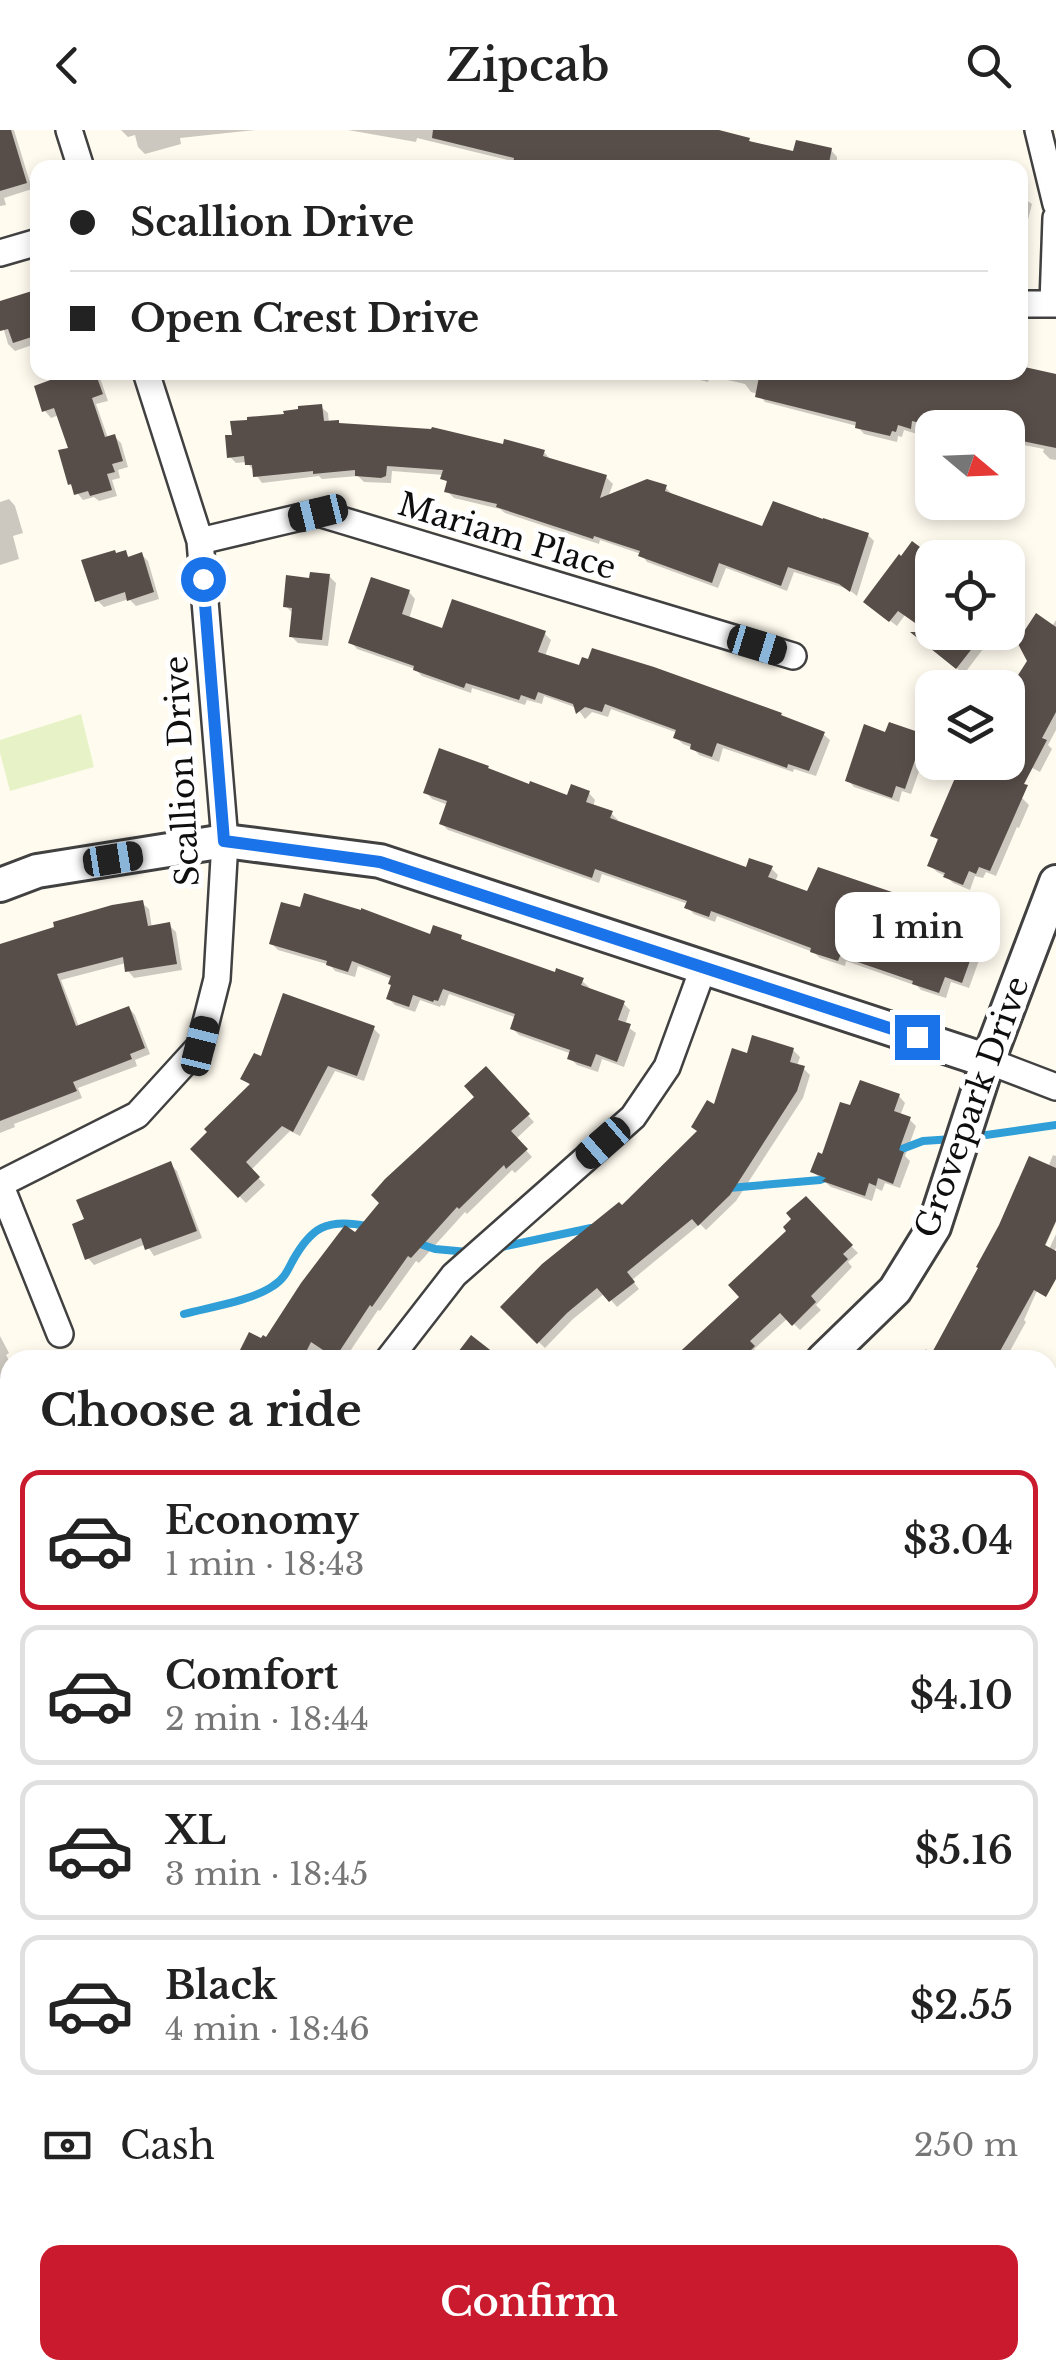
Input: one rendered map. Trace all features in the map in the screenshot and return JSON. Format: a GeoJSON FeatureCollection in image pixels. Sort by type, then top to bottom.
{"type":"FeatureCollection","features":[{"type":"Feature","properties":{"kind":"street"},"geometry":{"type":"LineString","coordinates":[[69,130],[78,160]]}},
{"type":"Feature","properties":{"kind":"street"},"geometry":{"type":"LineString","coordinates":[[1038,130],[1056,204]]}},
{"type":"Feature","properties":{"kind":"street"},"geometry":{"type":"LineString","coordinates":[[1028,304],[1055,304],[1056,218]]}},
{"type":"Feature","properties":{"kind":"street"},"geometry":{"type":"LineString","coordinates":[[0,254],[30,245]]}},
{"type":"Feature","properties":{"kind":"street","name":"Scallion Drive"},"geometry":{"type":"LineString","coordinates":[[0,1184],[137,1115],[200,1046],[217,978],[224,841],[200,541],[149,380]]}},
{"type":"Feature","properties":{"kind":"street","name":"Mariam Place"},"geometry":{"type":"LineString","coordinates":[[200,541],[318,513],[793,656]]}},
{"type":"Feature","properties":{"kind":"street"},"geometry":{"type":"LineString","coordinates":[[0,886],[36,871],[224,841],[380,862],[704,966],[1056,1087]]}},
{"type":"Feature","properties":{"kind":"street","name":"Grovepark Drive"},"geometry":{"type":"LineString","coordinates":[[833,1350],[895,1290],[934,1227],[988,1061],[1056,882]]}},
{"type":"Feature","properties":{"kind":"street"},"geometry":{"type":"LineString","coordinates":[[396,1350],[454,1275],[633,1117],[667,1067],[704,966]]}},
{"type":"Feature","properties":{"kind":"street"},"geometry":{"type":"LineString","coordinates":[[0,1184],[60,1334]]}},
{"type":"Feature","properties":{"kind":"green space"},"geometry":{"type":"Polygon","coordinates":[[[81,714],[94,767],[10,791],[0,740],[81,714]]]}},
{"type":"Feature","properties":{"kind":"building"},"geometry":{"type":"Polygon","coordinates":[[[0,130],[11,130],[27,183],[0,191],[0,130]]]}},
{"type":"Feature","properties":{"kind":"building"},"geometry":{"type":"Polygon","coordinates":[[[433,130],[719,130],[793,151],[796,140],[832,148],[830,160],[514,160],[432,138],[433,130]]]}},
{"type":"Feature","properties":{"kind":"building"},"geometry":{"type":"Polygon","coordinates":[[[30,292],[30,338],[13,343],[8,329],[0,331],[0,301],[30,292]]]}},
{"type":"Feature","properties":{"kind":"building"},"geometry":{"type":"Polygon","coordinates":[[[1028,368],[1056,374],[1056,448],[1025,442],[1025,410],[915,410],[911,429],[898,425],[890,436],[855,428],[856,422],[755,397],[758,380],[1028,380],[1028,368]]]}},
{"type":"Feature","properties":{"kind":"building"},"geometry":{"type":"Polygon","coordinates":[[[50,380],[98,380],[103,394],[92,398],[105,437],[115,434],[123,461],[112,464],[115,472],[107,474],[112,490],[90,496],[88,491],[74,495],[58,450],[68,448],[54,408],[42,412],[34,386],[50,380]]]}},
{"type":"Feature","properties":{"kind":"building"},"geometry":{"type":"Polygon","coordinates":[[[322,404],[324,421],[432,427],[545,450],[543,456],[607,475],[600,498],[647,479],[667,485],[665,491],[762,526],[773,501],[869,533],[850,592],[839,584],[788,567],[781,586],[719,563],[712,583],[638,556],[640,551],[594,536],[593,539],[496,507],[497,504],[444,492],[447,481],[440,479],[443,470],[387,466],[386,476],[381,478],[355,476],[355,470],[253,477],[252,465],[245,465],[244,456],[227,458],[225,435],[232,435],[230,421],[322,404]]]}},
{"type":"Feature","properties":{"kind":"building"},"geometry":{"type":"Polygon","coordinates":[[[912,541],[915,543],[915,623],[898,611],[889,622],[863,602],[912,541]]]}},
{"type":"Feature","properties":{"kind":"building"},"geometry":{"type":"Polygon","coordinates":[[[126,550],[128,557],[142,552],[154,592],[127,601],[125,592],[95,602],[81,560],[126,550]]]}},
{"type":"Feature","properties":{"kind":"building"},"geometry":{"type":"Polygon","coordinates":[[[310,572],[330,574],[322,640],[289,637],[292,608],[283,607],[286,575],[309,578],[310,572]]]}},
{"type":"Feature","properties":{"kind":"building"},"geometry":{"type":"Polygon","coordinates":[[[371,577],[410,590],[402,614],[442,628],[452,599],[546,631],[538,652],[579,665],[582,657],[588,659],[592,648],[782,713],[825,732],[809,771],[788,764],[787,768],[717,743],[712,757],[673,738],[676,730],[605,704],[602,712],[585,707],[576,714],[573,704],[538,692],[535,700],[521,695],[519,700],[466,683],[464,688],[348,643],[371,577]]]}},
{"type":"Feature","properties":{"kind":"building"},"geometry":{"type":"Polygon","coordinates":[[[1036,613],[1056,627],[1056,712],[990,871],[979,867],[976,874],[969,871],[963,885],[927,866],[938,839],[930,836],[954,780],[1025,780],[1025,670],[1021,670],[1027,661],[1021,650],[1025,650],[1025,630],[1036,613]]]}},
{"type":"Feature","properties":{"kind":"building"},"geometry":{"type":"Polygon","coordinates":[[[932,650],[971,650],[956,669],[932,650]]]}},
{"type":"Feature","properties":{"kind":"building"},"geometry":{"type":"Polygon","coordinates":[[[889,722],[915,731],[915,760],[905,789],[896,786],[892,798],[845,781],[864,724],[885,732],[889,722]]]}},
{"type":"Feature","properties":{"kind":"building"},"geometry":{"type":"Polygon","coordinates":[[[439,748],[567,795],[571,784],[590,791],[586,802],[613,811],[610,818],[746,867],[749,858],[773,866],[768,877],[807,891],[818,867],[892,892],[889,901],[935,917],[937,913],[962,921],[957,937],[976,944],[962,983],[945,977],[939,993],[840,956],[838,961],[810,952],[811,948],[711,911],[709,917],[684,908],[687,901],[595,869],[592,878],[439,824],[447,801],[423,793],[439,748]]]}},
{"type":"Feature","properties":{"kind":"building"},"geometry":{"type":"Polygon","coordinates":[[[304,893],[361,908],[430,934],[433,925],[555,972],[556,968],[584,978],[581,985],[625,1001],[618,1020],[631,1024],[617,1062],[596,1054],[591,1067],[567,1059],[570,1050],[510,1029],[515,1014],[443,989],[438,1001],[433,1002],[413,995],[409,1007],[386,999],[391,976],[352,961],[348,972],[326,965],[327,961],[269,944],[281,902],[300,907],[304,893]]]}},
{"type":"Feature","properties":{"kind":"building"},"geometry":{"type":"Polygon","coordinates":[[[143,900],[148,926],[170,922],[177,964],[125,972],[123,957],[57,974],[76,1026],[129,1006],[145,1048],[130,1054],[132,1059],[73,1082],[77,1091],[0,1121],[0,944],[54,927],[53,922],[143,900]]]}},
{"type":"Feature","properties":{"kind":"building"},"geometry":{"type":"Polygon","coordinates":[[[283,993],[375,1026],[357,1076],[328,1066],[293,1132],[282,1126],[246,1162],[260,1177],[238,1198],[190,1149],[207,1132],[204,1129],[250,1084],[240,1079],[254,1053],[261,1056],[283,993]]]}},
{"type":"Feature","properties":{"kind":"building"},"geometry":{"type":"Polygon","coordinates":[[[752,1035],[794,1048],[790,1062],[805,1066],[797,1091],[730,1195],[698,1226],[692,1219],[627,1272],[635,1282],[609,1302],[597,1288],[537,1344],[500,1307],[542,1264],[619,1202],[622,1205],[697,1131],[691,1127],[707,1100],[714,1104],[732,1048],[747,1053],[752,1035]]]}},
{"type":"Feature","properties":{"kind":"building"},"geometry":{"type":"Polygon","coordinates":[[[486,1066],[530,1114],[511,1131],[528,1149],[506,1169],[504,1165],[457,1207],[411,1258],[408,1256],[340,1350],[323,1350],[311,1342],[307,1350],[240,1350],[249,1332],[266,1337],[345,1225],[355,1232],[379,1203],[371,1195],[474,1097],[464,1086],[486,1066]]]}},
{"type":"Feature","properties":{"kind":"building"},"geometry":{"type":"Polygon","coordinates":[[[860,1080],[900,1094],[894,1111],[911,1117],[899,1150],[904,1152],[893,1184],[878,1178],[876,1186],[869,1183],[865,1196],[822,1181],[826,1178],[810,1172],[818,1152],[822,1154],[840,1102],[850,1105],[860,1080]]]}},
{"type":"Feature","properties":{"kind":"building"},"geometry":{"type":"Polygon","coordinates":[[[1029,1156],[1056,1168],[1056,1221],[1045,1245],[1056,1251],[1056,1279],[1046,1297],[1034,1290],[1001,1350],[933,1350],[978,1268],[1029,1156]]]}},
{"type":"Feature","properties":{"kind":"building"},"geometry":{"type":"Polygon","coordinates":[[[171,1161],[197,1231],[145,1250],[141,1238],[85,1260],[72,1224],[84,1219],[76,1200],[171,1161]]]}},
{"type":"Feature","properties":{"kind":"building"},"geometry":{"type":"Polygon","coordinates":[[[806,1196],[853,1245],[843,1254],[848,1259],[811,1296],[816,1302],[792,1326],[780,1313],[750,1341],[755,1346],[751,1350],[682,1350],[739,1297],[728,1285],[786,1231],[783,1227],[791,1219],[786,1213],[806,1196]]]}},
{"type":"Feature","properties":{"kind":"building"},"geometry":{"type":"Polygon","coordinates":[[[471,1335],[490,1350],[460,1350],[471,1335]]]}},
{"type":"Feature","properties":{"kind":"waterway"},"geometry":{"type":"LineString","coordinates":[[972,1137],[1056,1125]]}},
{"type":"Feature","properties":{"kind":"waterway"},"geometry":{"type":"LineString","coordinates":[[894,1152],[923,1141],[953,1139]]}},
{"type":"Feature","properties":{"kind":"waterway"},"geometry":{"type":"LineString","coordinates":[[729,1188],[820,1180],[834,1175]]}},
{"type":"Feature","properties":{"kind":"waterway"},"geometry":{"type":"LineString","coordinates":[[184,1314],[242,1300],[273,1286],[284,1276],[306,1240],[322,1228],[341,1223],[367,1226]]}},
{"type":"Feature","properties":{"kind":"waterway"},"geometry":{"type":"LineString","coordinates":[[497,1248],[591,1228]]}},
{"type":"Feature","properties":{"kind":"waterway"},"geometry":{"type":"LineString","coordinates":[[414,1242],[435,1249],[468,1252]]}},
{"type":"Feature","properties":{"kind":"route"},"geometry":{"type":"LineString","coordinates":[[203,579],[224,841],[380,862],[917,1037]]}}]}
